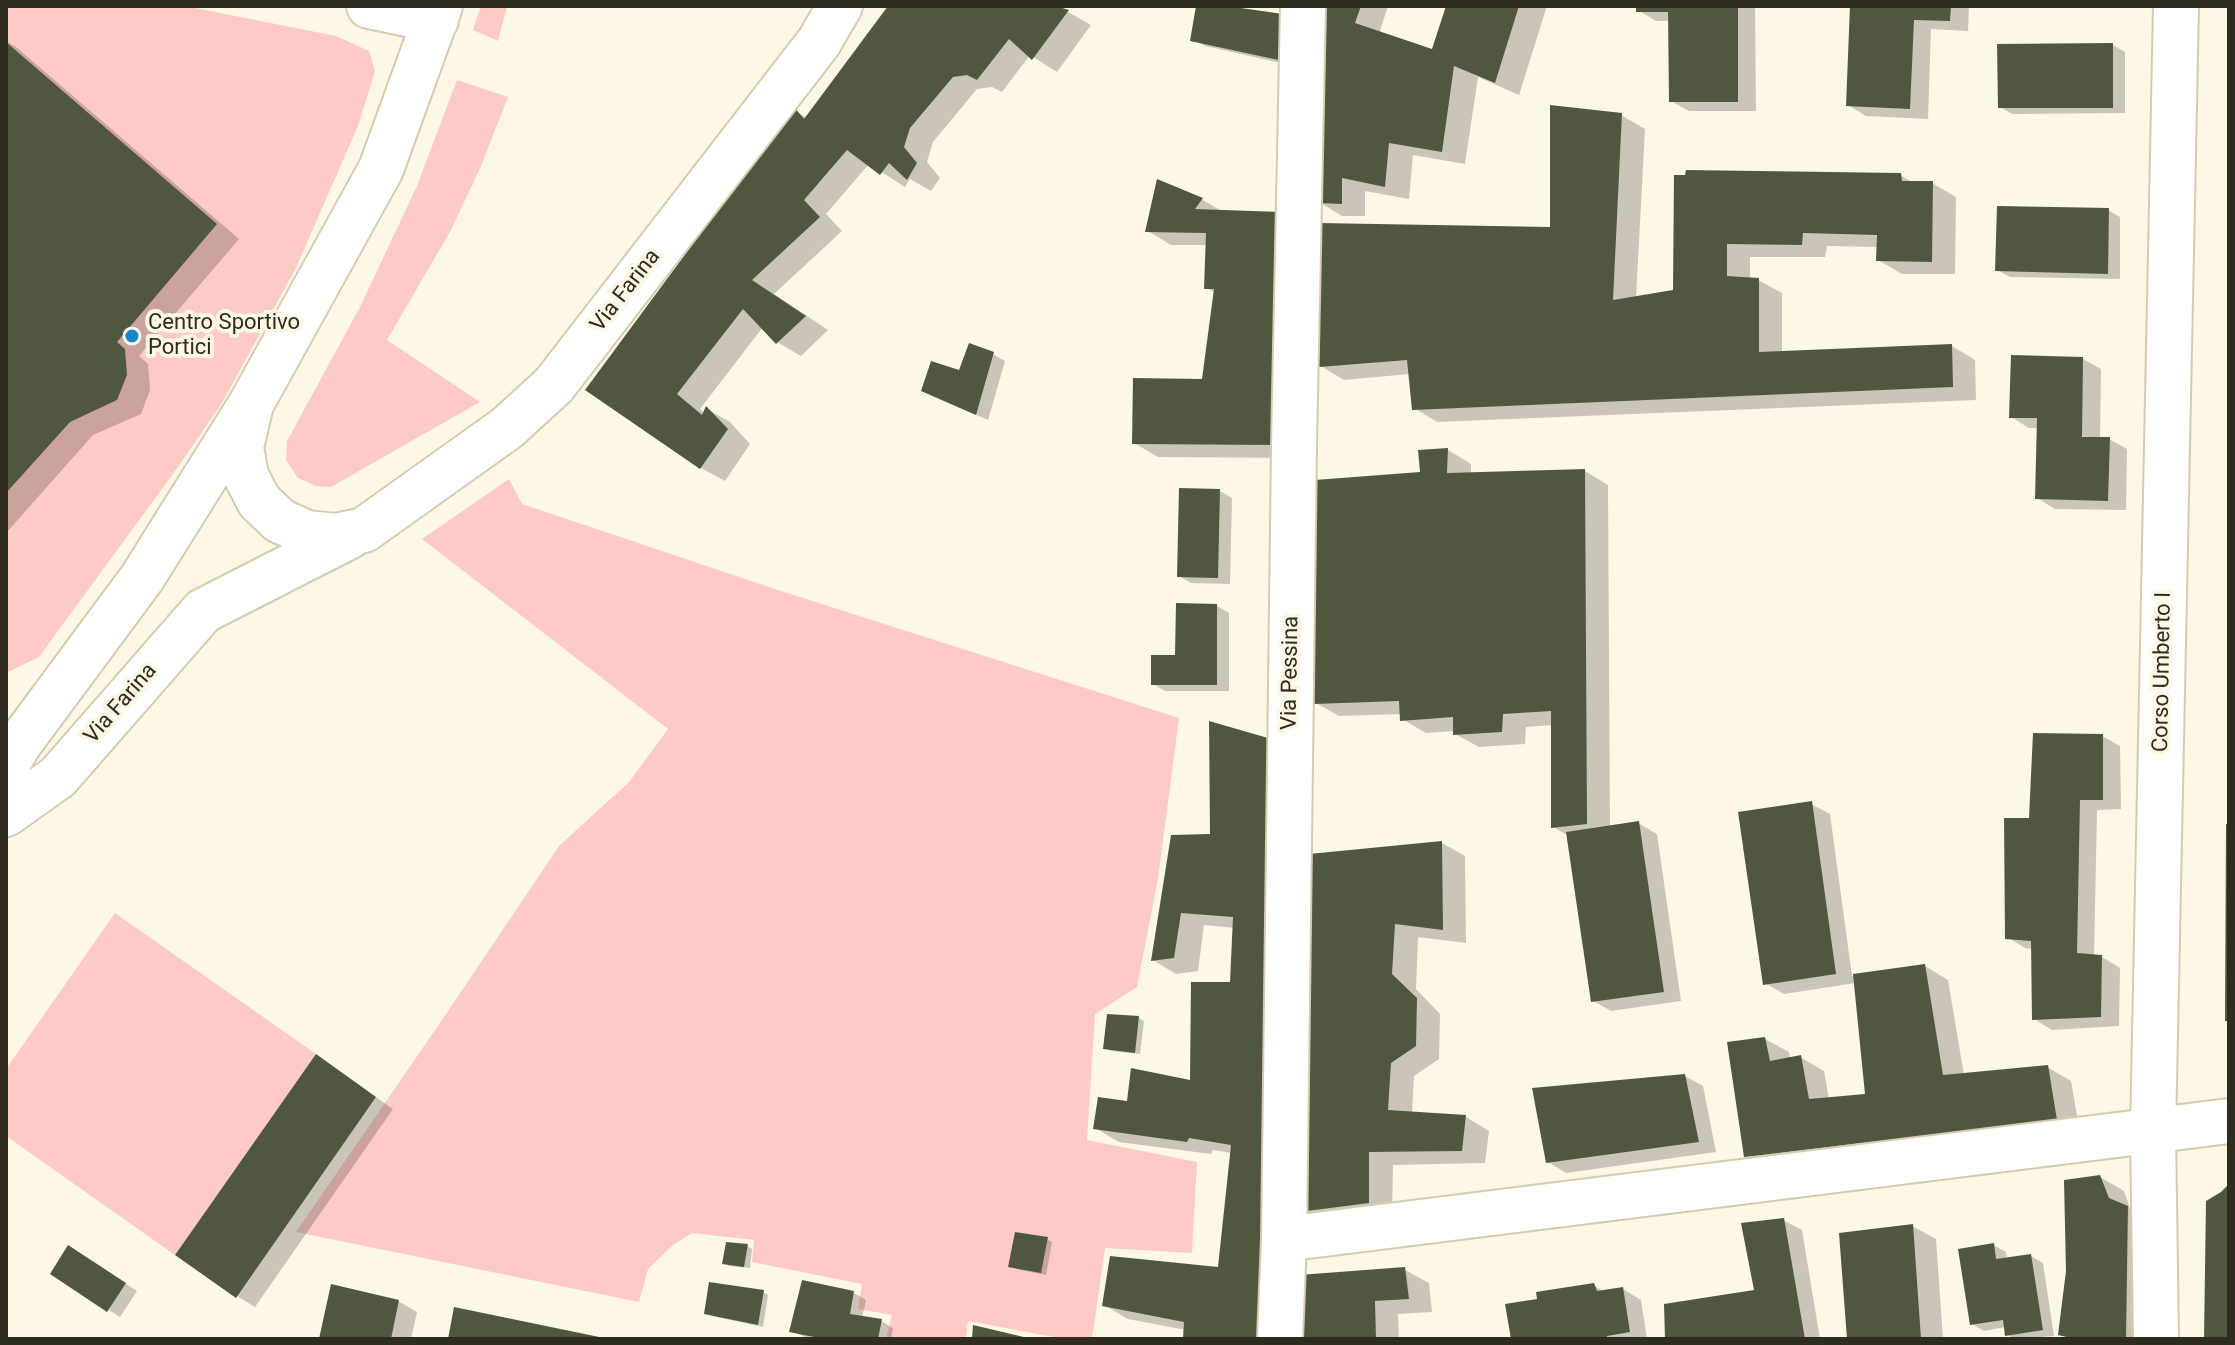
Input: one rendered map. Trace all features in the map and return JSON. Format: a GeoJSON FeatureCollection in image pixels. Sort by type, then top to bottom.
{"type":"FeatureCollection","features":[{"type":"Feature","properties":{"kind":"street"},"geometry":{"type":"LineString","coordinates":[[369,6],[438,13]]}},
{"type":"Feature","properties":{"kind":"street","name":"Via Farina"},"geometry":{"type":"LineString","coordinates":[[6,814],[58,777],[203,611],[364,530],[507,428],[554,385],[819,42],[840,6]]}},
{"type":"Feature","properties":{"kind":"street","name":"Via Pessina"},"geometry":{"type":"LineString","coordinates":[[1280,1339],[1303,6]]}},
{"type":"Feature","properties":{"kind":"street","name":"Corso Umberto I"},"geometry":{"type":"LineString","coordinates":[[2156,1339],[2153,1131],[2176,6]]}},
{"type":"Feature","properties":{"kind":"street","name":"Via Farina"},"geometry":{"type":"LineString","coordinates":[[6,766],[142,578],[251,404],[381,169],[438,13]]}},
{"type":"Feature","properties":{"kind":"street","name":"Via Farina"},"geometry":{"type":"LineString","coordinates":[[251,404],[241,447],[246,476],[259,501],[280,521],[307,533],[336,536],[364,530]]}},
{"type":"Feature","properties":{"kind":"street"},"geometry":{"type":"LineString","coordinates":[[1284,1239],[2229,1121]]}},
{"type":"Feature","properties":{"kind":"shaded area","name":"Centro Sportivo Portici"},"geometry":{"type":"Polygon","coordinates":[[[6,6],[185,6],[336,36],[369,51],[375,71],[358,126],[295,270],[222,403],[39,657],[6,673],[6,6]]]}},
{"type":"Feature","properties":{"kind":"shaded area"},"geometry":{"type":"Polygon","coordinates":[[[481,6],[507,6],[498,41],[473,30],[481,6]]]}},
{"type":"Feature","properties":{"kind":"shaded area"},"geometry":{"type":"Polygon","coordinates":[[[457,80],[508,97],[451,230],[387,340],[480,402],[331,487],[316,486],[298,478],[286,460],[287,441],[360,307],[417,186],[457,80]]]}},
{"type":"Feature","properties":{"kind":"shaded area"},"geometry":{"type":"Polygon","coordinates":[[[509,479],[522,504],[778,590],[1179,718],[1158,878],[1137,987],[1095,1014],[1087,1140],[1197,1162],[1192,1253],[1105,1248],[1092,1339],[1064,1339],[968,1321],[966,1339],[886,1339],[892,1315],[858,1309],[862,1284],[752,1262],[754,1240],[692,1233],[673,1245],[648,1269],[639,1302],[296,1232],[559,846],[629,782],[668,729],[422,539],[509,479]]]}},
{"type":"Feature","properties":{"kind":"shaded area"},"geometry":{"type":"Polygon","coordinates":[[[115,913],[316,1054],[175,1255],[6,1136],[6,1069],[115,913]]]}},
{"type":"Feature","properties":{"kind":"building"},"geometry":{"type":"Polygon","coordinates":[[[888,6],[1056,6],[1069,10],[1032,60],[1009,39],[977,80],[967,75],[953,77],[910,128],[904,147],[917,163],[907,180],[889,163],[880,175],[847,150],[804,200],[820,217],[752,280],[806,316],[776,344],[743,309],[677,394],[702,415],[706,406],[728,429],[700,469],[585,390],[794,107],[804,119],[888,6]]]}},
{"type":"Feature","properties":{"kind":"building"},"geometry":{"type":"Polygon","coordinates":[[[1196,6],[1227,6],[1283,14],[1283,61],[1190,41],[1196,6]]]}},
{"type":"Feature","properties":{"kind":"building"},"geometry":{"type":"Polygon","coordinates":[[[1320,6],[1361,6],[1355,23],[1432,49],[1446,6],[1519,6],[1495,83],[1454,66],[1442,152],[1389,143],[1385,187],[1342,178],[1342,204],[1317,203],[1320,6]]]}},
{"type":"Feature","properties":{"kind":"building"},"geometry":{"type":"Polygon","coordinates":[[[1636,6],[1738,6],[1738,102],[1669,102],[1668,12],[1636,12],[1636,6]]]}},
{"type":"Feature","properties":{"kind":"building"},"geometry":{"type":"Polygon","coordinates":[[[1850,6],[1951,6],[1950,21],[1914,20],[1910,109],[1846,106],[1850,6]]]}},
{"type":"Feature","properties":{"kind":"building"},"geometry":{"type":"Polygon","coordinates":[[[6,42],[217,224],[117,342],[125,349],[127,375],[117,400],[70,422],[6,493],[6,42]]]}},
{"type":"Feature","properties":{"kind":"building"},"geometry":{"type":"Polygon","coordinates":[[[2113,43],[2113,108],[1998,108],[1997,44],[2113,43]]]}},
{"type":"Feature","properties":{"kind":"building"},"geometry":{"type":"Polygon","coordinates":[[[1550,105],[1622,113],[1613,300],[1673,290],[1674,175],[1685,175],[1686,170],[1901,173],[1902,181],[1933,181],[1932,262],[1876,261],[1877,235],[1803,233],[1802,245],[1727,244],[1727,276],[1759,278],[1759,352],[1952,344],[1953,387],[1412,410],[1407,360],[1319,367],[1319,223],[1550,227],[1550,105]]]}},
{"type":"Feature","properties":{"kind":"building"},"geometry":{"type":"Polygon","coordinates":[[[1157,179],[1203,198],[1195,209],[1280,212],[1278,445],[1132,444],[1133,378],[1202,379],[1214,289],[1204,289],[1206,233],[1145,232],[1157,179]]]}},
{"type":"Feature","properties":{"kind":"building"},"geometry":{"type":"Polygon","coordinates":[[[1997,206],[2109,208],[2108,274],[1995,271],[1997,206]]]}},
{"type":"Feature","properties":{"kind":"building"},"geometry":{"type":"Polygon","coordinates":[[[969,343],[994,352],[976,415],[921,391],[931,361],[959,370],[969,343]]]}},
{"type":"Feature","properties":{"kind":"building"},"geometry":{"type":"Polygon","coordinates":[[[2011,355],[2083,357],[2082,437],[2110,437],[2108,501],[2035,499],[2037,418],[2009,418],[2011,355]]]}},
{"type":"Feature","properties":{"kind":"building"},"geometry":{"type":"Polygon","coordinates":[[[1448,448],[1447,473],[1585,469],[1587,824],[1551,828],[1551,711],[1503,714],[1502,732],[1453,735],[1453,717],[1400,721],[1399,701],[1314,704],[1315,480],[1420,472],[1418,450],[1448,448]]]}},
{"type":"Feature","properties":{"kind":"building"},"geometry":{"type":"Polygon","coordinates":[[[1179,488],[1220,489],[1218,578],[1177,577],[1179,488]]]}},
{"type":"Feature","properties":{"kind":"building"},"geometry":{"type":"Polygon","coordinates":[[[1176,603],[1217,604],[1217,685],[1151,685],[1151,655],[1175,655],[1176,603]]]}},
{"type":"Feature","properties":{"kind":"building"},"geometry":{"type":"Polygon","coordinates":[[[1209,721],[1268,738],[1262,1339],[1183,1339],[1184,1322],[1102,1306],[1110,1256],[1218,1267],[1231,1145],[1093,1129],[1098,1097],[1127,1101],[1131,1068],[1190,1080],[1191,982],[1230,982],[1233,917],[1181,913],[1174,958],[1151,961],[1171,835],[1210,834],[1209,721]]]}},
{"type":"Feature","properties":{"kind":"building"},"geometry":{"type":"Polygon","coordinates":[[[2033,733],[2103,734],[2103,800],[2080,800],[2077,953],[2102,955],[2101,1017],[2032,1020],[2031,941],[2005,939],[2004,818],[2029,818],[2033,733]]]}},
{"type":"Feature","properties":{"kind":"building"},"geometry":{"type":"Polygon","coordinates":[[[1812,801],[1836,974],[1763,985],[1738,812],[1812,801]]]}},
{"type":"Feature","properties":{"kind":"building"},"geometry":{"type":"Polygon","coordinates":[[[1639,821],[1664,992],[1591,1002],[1566,832],[1639,821]]]}},
{"type":"Feature","properties":{"kind":"building"},"geometry":{"type":"Polygon","coordinates":[[[2226,824],[2229,824],[2229,1021],[2225,1021],[2226,824]]]}},
{"type":"Feature","properties":{"kind":"building"},"geometry":{"type":"Polygon","coordinates":[[[1442,841],[1443,930],[1395,924],[1392,974],[1417,998],[1416,1046],[1391,1063],[1388,1110],[1466,1115],[1462,1151],[1369,1152],[1369,1203],[1299,1212],[1309,854],[1442,841]]]}},
{"type":"Feature","properties":{"kind":"building"},"geometry":{"type":"Polygon","coordinates":[[[1925,964],[1943,1075],[2048,1065],[2057,1120],[1744,1157],[1727,1042],[1765,1037],[1770,1061],[1801,1055],[1809,1099],[1865,1094],[1853,974],[1925,964]]]}},
{"type":"Feature","properties":{"kind":"building"},"geometry":{"type":"Polygon","coordinates":[[[1107,1014],[1139,1016],[1135,1053],[1103,1049],[1107,1014]]]}},
{"type":"Feature","properties":{"kind":"building"},"geometry":{"type":"Polygon","coordinates":[[[316,1054],[376,1097],[236,1298],[175,1255],[316,1054]]]}},
{"type":"Feature","properties":{"kind":"building"},"geometry":{"type":"Polygon","coordinates":[[[1685,1074],[1699,1142],[1546,1163],[1532,1088],[1685,1074]]]}},
{"type":"Feature","properties":{"kind":"building"},"geometry":{"type":"Polygon","coordinates":[[[2100,1175],[2109,1198],[2128,1206],[2126,1339],[2067,1339],[2058,1335],[2066,1271],[2064,1180],[2100,1175]]]}},
{"type":"Feature","properties":{"kind":"building"},"geometry":{"type":"Polygon","coordinates":[[[2229,1184],[2229,1339],[2204,1339],[2206,1201],[2229,1184]]]}},
{"type":"Feature","properties":{"kind":"building"},"geometry":{"type":"Polygon","coordinates":[[[1784,1218],[1805,1339],[1665,1339],[1664,1304],[1754,1290],[1741,1223],[1784,1218]]]}},
{"type":"Feature","properties":{"kind":"building"},"geometry":{"type":"Polygon","coordinates":[[[1913,1224],[1921,1339],[1847,1339],[1839,1233],[1913,1224]]]}},
{"type":"Feature","properties":{"kind":"building"},"geometry":{"type":"Polygon","coordinates":[[[1015,1232],[1048,1237],[1041,1273],[1008,1267],[1015,1232]]]}},
{"type":"Feature","properties":{"kind":"building"},"geometry":{"type":"Polygon","coordinates":[[[726,1242],[748,1244],[744,1267],[722,1264],[726,1242]]]}},
{"type":"Feature","properties":{"kind":"building"},"geometry":{"type":"Polygon","coordinates":[[[1994,1243],[1996,1259],[2031,1254],[2043,1330],[2005,1336],[2003,1320],[1970,1325],[1958,1249],[1994,1243]]]}},
{"type":"Feature","properties":{"kind":"building"},"geometry":{"type":"Polygon","coordinates":[[[68,1245],[126,1283],[107,1312],[50,1274],[68,1245]]]}},
{"type":"Feature","properties":{"kind":"building"},"geometry":{"type":"Polygon","coordinates":[[[1405,1267],[1409,1299],[1375,1301],[1376,1339],[1296,1339],[1299,1275],[1405,1267]]]}},
{"type":"Feature","properties":{"kind":"building"},"geometry":{"type":"Polygon","coordinates":[[[802,1280],[854,1291],[850,1314],[882,1319],[878,1339],[824,1339],[789,1332],[802,1280]]]}},
{"type":"Feature","properties":{"kind":"building"},"geometry":{"type":"Polygon","coordinates":[[[709,1282],[764,1290],[758,1325],[704,1314],[709,1282]]]}},
{"type":"Feature","properties":{"kind":"building"},"geometry":{"type":"Polygon","coordinates":[[[1594,1283],[1597,1291],[1623,1287],[1630,1332],[1607,1336],[1607,1339],[1511,1339],[1505,1304],[1537,1299],[1536,1292],[1594,1283]]]}},
{"type":"Feature","properties":{"kind":"building"},"geometry":{"type":"Polygon","coordinates":[[[331,1284],[399,1300],[391,1339],[319,1339],[331,1284]]]}},
{"type":"Feature","properties":{"kind":"building"},"geometry":{"type":"Polygon","coordinates":[[[454,1307],[604,1338],[604,1339],[448,1339],[454,1307]]]}},
{"type":"Feature","properties":{"kind":"building"},"geometry":{"type":"Polygon","coordinates":[[[973,1325],[1028,1338],[1028,1339],[972,1339],[973,1325]]]}},
{"type":"Feature","properties":{"kind":"place","name":"Centro Sportivo Portici"},"geometry":{"type":"Point","coordinates":[132,336]}}]}
